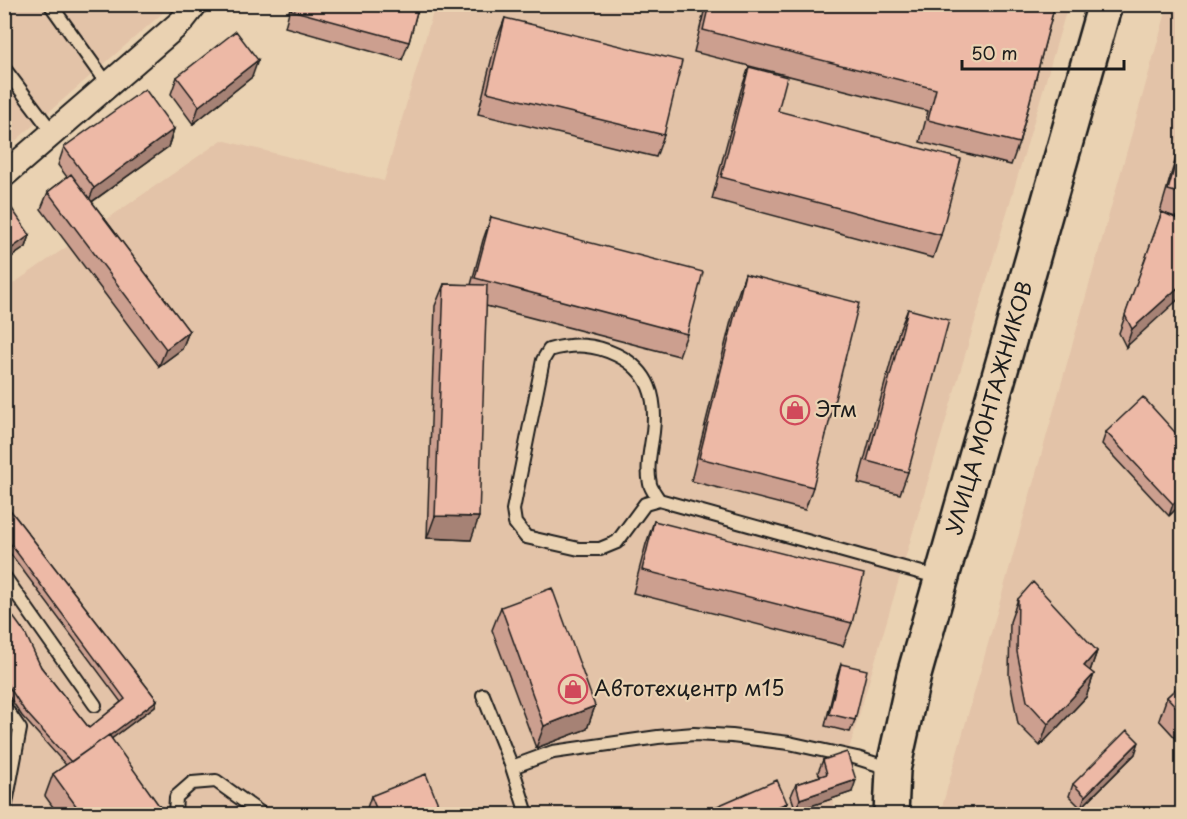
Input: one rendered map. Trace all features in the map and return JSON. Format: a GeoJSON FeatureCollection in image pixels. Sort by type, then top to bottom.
{"type":"FeatureCollection","features":[{"type":"Feature","properties":{"kind":"main road","name":"УЛИЦА МОНТАЖНИКОВ"},"geometry":{"type":"LineString","coordinates":[[891,814],[893,770],[914,675],[1105,4]]}},
{"type":"Feature","properties":{"kind":"street"},"geometry":{"type":"LineString","coordinates":[[4,175],[181,22],[195,4]]}},
{"type":"Feature","properties":{"kind":"lane"},"geometry":{"type":"LineString","coordinates":[[50,4],[108,85]]}},
{"type":"Feature","properties":{"kind":"lane"},"geometry":{"type":"LineString","coordinates":[[4,68],[52,133]]}},
{"type":"Feature","properties":{"kind":"lane"},"geometry":{"type":"LineString","coordinates":[[659,500],[650,485],[649,460],[654,403],[646,378],[632,362],[601,348],[568,345],[549,350],[543,360],[513,510],[514,524],[526,537],[579,549],[600,549],[617,542],[645,504],[659,500],[942,579]]}},
{"type":"Feature","properties":{"kind":"lane"},"geometry":{"type":"LineString","coordinates":[[4,576],[95,705]]}},
{"type":"Feature","properties":{"kind":"lane"},"geometry":{"type":"LineString","coordinates":[[483,695],[512,767],[527,814]]}},
{"type":"Feature","properties":{"kind":"lane"},"geometry":{"type":"LineString","coordinates":[[4,706],[20,729],[4,814]]}},
{"type":"Feature","properties":{"kind":"lane"},"geometry":{"type":"LineString","coordinates":[[512,767],[553,752],[694,734],[789,743],[857,758],[893,770]]}},
{"type":"Feature","properties":{"kind":"lane"},"geometry":{"type":"LineString","coordinates":[[175,814],[176,796],[192,783],[216,781],[262,814]]}},
{"type":"Feature","properties":{"kind":"shaded area"},"geometry":{"type":"Polygon","coordinates":[[[5,5],[172,5],[5,150],[5,5]]]}},
{"type":"Feature","properties":{"kind":"shaded area"},"geometry":{"type":"Polygon","coordinates":[[[435,5],[1068,5],[830,814],[5,814],[4,290],[222,140],[384,181],[435,5]]]}},
{"type":"Feature","properties":{"kind":"shaded area"},"geometry":{"type":"Polygon","coordinates":[[[1168,5],[1182,5],[1182,814],[940,814],[1168,5]]]}},
{"type":"Feature","properties":{"kind":"building"},"geometry":{"type":"Polygon","coordinates":[[[293,4],[419,4],[409,42],[291,10],[293,4]]]}},
{"type":"Feature","properties":{"kind":"building"},"geometry":{"type":"Polygon","coordinates":[[[709,4],[1055,4],[1019,143],[928,120],[936,89],[703,30],[709,4]]]}},
{"type":"Feature","properties":{"kind":"building"},"geometry":{"type":"Polygon","coordinates":[[[505,18],[682,61],[664,135],[487,92],[505,18]]]}},
{"type":"Feature","properties":{"kind":"building"},"geometry":{"type":"Polygon","coordinates":[[[236,31],[258,60],[199,106],[177,77],[236,31]]]}},
{"type":"Feature","properties":{"kind":"building"},"geometry":{"type":"Polygon","coordinates":[[[749,67],[787,77],[778,111],[961,159],[941,235],[721,177],[749,67]]]}},
{"type":"Feature","properties":{"kind":"building"},"geometry":{"type":"Polygon","coordinates":[[[145,89],[174,129],[94,188],[64,147],[145,89]]]}},
{"type":"Feature","properties":{"kind":"building"},"geometry":{"type":"Polygon","coordinates":[[[1182,141],[1182,194],[1168,190],[1182,141]]]}},
{"type":"Feature","properties":{"kind":"building"},"geometry":{"type":"Polygon","coordinates":[[[71,174],[189,331],[166,349],[48,192],[71,174]]]}},
{"type":"Feature","properties":{"kind":"building"},"geometry":{"type":"Polygon","coordinates":[[[8,203],[30,235],[8,251],[4,246],[4,205],[8,203]]]}},
{"type":"Feature","properties":{"kind":"building"},"geometry":{"type":"Polygon","coordinates":[[[1162,212],[1182,221],[1182,284],[1132,329],[1125,315],[1162,212]]]}},
{"type":"Feature","properties":{"kind":"building"},"geometry":{"type":"Polygon","coordinates":[[[491,217],[703,272],[687,334],[475,278],[491,217]]]}},
{"type":"Feature","properties":{"kind":"building"},"geometry":{"type":"Polygon","coordinates":[[[745,274],[859,303],[813,487],[699,458],[745,274]]]}},
{"type":"Feature","properties":{"kind":"building"},"geometry":{"type":"Polygon","coordinates":[[[444,284],[487,285],[479,517],[435,516],[444,284]]]}},
{"type":"Feature","properties":{"kind":"building"},"geometry":{"type":"Polygon","coordinates":[[[908,309],[949,320],[908,472],[867,461],[908,309]]]}},
{"type":"Feature","properties":{"kind":"building"},"geometry":{"type":"Polygon","coordinates":[[[1143,397],[1182,440],[1182,495],[1173,504],[1106,432],[1143,397]]]}},
{"type":"Feature","properties":{"kind":"building"},"geometry":{"type":"Polygon","coordinates":[[[4,502],[157,700],[71,762],[24,710],[4,679],[4,604],[25,633],[41,667],[89,728],[125,699],[4,535],[4,502]]]}},
{"type":"Feature","properties":{"kind":"building"},"geometry":{"type":"Polygon","coordinates":[[[654,521],[864,574],[852,623],[642,570],[654,521]]]}},
{"type":"Feature","properties":{"kind":"building"},"geometry":{"type":"Polygon","coordinates":[[[1033,582],[1097,651],[1084,666],[1094,674],[1048,724],[1027,701],[1017,652],[1018,599],[1033,582]]]}},
{"type":"Feature","properties":{"kind":"building"},"geometry":{"type":"Polygon","coordinates":[[[552,588],[595,706],[544,726],[501,607],[552,588]]]}},
{"type":"Feature","properties":{"kind":"building"},"geometry":{"type":"Polygon","coordinates":[[[841,664],[867,670],[855,720],[829,714],[841,664]]]}},
{"type":"Feature","properties":{"kind":"building"},"geometry":{"type":"Polygon","coordinates":[[[1182,683],[1182,713],[1167,697],[1182,683]]]}},
{"type":"Feature","properties":{"kind":"building"},"geometry":{"type":"Polygon","coordinates":[[[1127,730],[1139,742],[1085,796],[1073,784],[1127,730]]]}},
{"type":"Feature","properties":{"kind":"building"},"geometry":{"type":"Polygon","coordinates":[[[109,735],[165,814],[82,814],[53,774],[109,735]]]}},
{"type":"Feature","properties":{"kind":"building"},"geometry":{"type":"Polygon","coordinates":[[[847,752],[856,780],[800,799],[796,784],[827,774],[823,760],[847,752]]]}},
{"type":"Feature","properties":{"kind":"building"},"geometry":{"type":"Polygon","coordinates":[[[426,774],[442,814],[396,814],[393,807],[378,813],[371,796],[426,774]]]}},
{"type":"Feature","properties":{"kind":"building"},"geometry":{"type":"Polygon","coordinates":[[[777,780],[787,803],[760,814],[699,814],[777,780]]]}},
{"type":"Feature","properties":{"kind":"place","name":"Этм"},"geometry":{"type":"Point","coordinates":[795,410]}},
{"type":"Feature","properties":{"kind":"place","name":"Автотехцентр м15"},"geometry":{"type":"Point","coordinates":[573,689]}}]}
